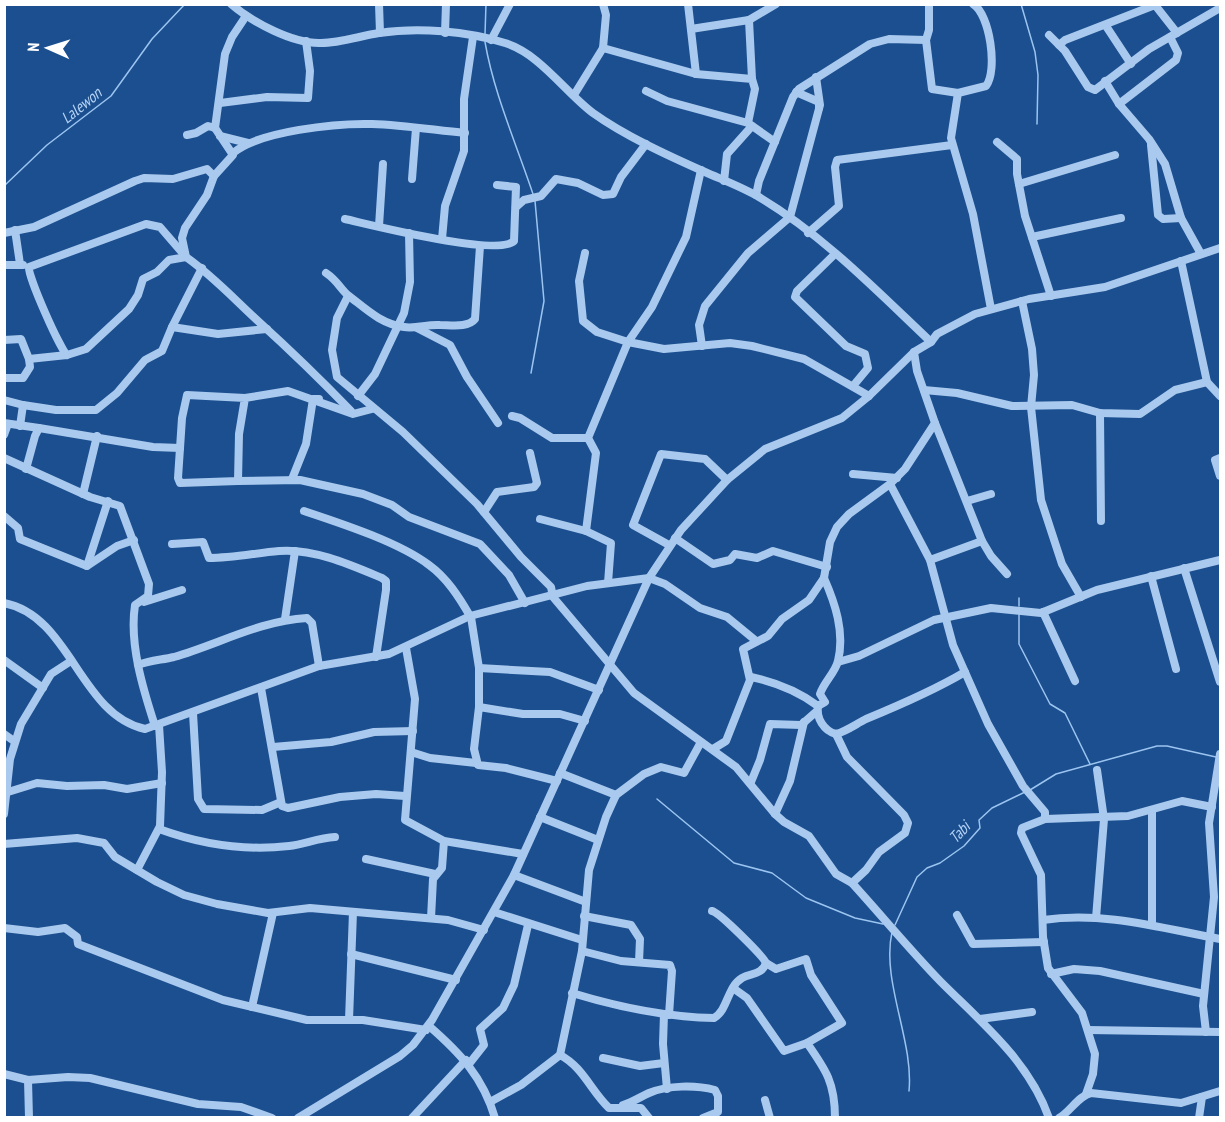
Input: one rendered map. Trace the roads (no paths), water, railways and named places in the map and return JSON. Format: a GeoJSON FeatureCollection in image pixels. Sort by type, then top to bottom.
{"type":"FeatureCollection","features":[{"type":"Feature","properties":{"kind":"street"},"geometry":{"type":"LineString","coordinates":[[231,4],[265,27],[306,41],[321,43],[380,33],[445,33],[506,43],[522,52],[574,94],[593,113],[646,144],[756,195],[790,217],[882,293],[931,342]]}},
{"type":"Feature","properties":{"kind":"street"},"geometry":{"type":"LineString","coordinates":[[379,4],[380,33]]}},
{"type":"Feature","properties":{"kind":"street"},"geometry":{"type":"LineString","coordinates":[[445,33],[446,4]]}},
{"type":"Feature","properties":{"kind":"street"},"geometry":{"type":"LineString","coordinates":[[491,40],[510,4]]}},
{"type":"Feature","properties":{"kind":"street"},"geometry":{"type":"LineString","coordinates":[[574,94],[603,48],[606,13],[603,4]]}},
{"type":"Feature","properties":{"kind":"street"},"geometry":{"type":"LineString","coordinates":[[688,4],[696,74]]}},
{"type":"Feature","properties":{"kind":"street"},"geometry":{"type":"LineString","coordinates":[[691,29],[749,20],[776,4]]}},
{"type":"Feature","properties":{"kind":"street"},"geometry":{"type":"LineString","coordinates":[[929,4],[929,30],[926,40],[933,89],[958,93],[986,86],[992,67],[985,16],[973,4]]}},
{"type":"Feature","properties":{"kind":"street"},"geometry":{"type":"LineString","coordinates":[[1059,45],[1065,40],[1106,26],[1155,4],[1174,35],[1178,53],[1176,60],[1119,104]]}},
{"type":"Feature","properties":{"kind":"street"},"geometry":{"type":"LineString","coordinates":[[1049,35],[1090,88],[1097,90],[1105,81],[1174,35],[1221,9]]}},
{"type":"Feature","properties":{"kind":"street"},"geometry":{"type":"LineString","coordinates":[[233,153],[217,132],[225,54],[232,37],[246,16]]}},
{"type":"Feature","properties":{"kind":"street"},"geometry":{"type":"LineString","coordinates":[[724,181],[727,154],[750,125],[755,89],[752,79],[749,20]]}},
{"type":"Feature","properties":{"kind":"street"},"geometry":{"type":"LineString","coordinates":[[1106,26],[1131,64]]}},
{"type":"Feature","properties":{"kind":"street"},"geometry":{"type":"LineString","coordinates":[[441,239],[445,206],[462,164],[465,133],[464,99],[472,37]]}},
{"type":"Feature","properties":{"kind":"street"},"geometry":{"type":"LineString","coordinates":[[756,195],[796,92],[870,44],[889,39],[926,40]]}},
{"type":"Feature","properties":{"kind":"street"},"geometry":{"type":"LineString","coordinates":[[220,103],[267,97],[308,98],[310,71],[306,41]]}},
{"type":"Feature","properties":{"kind":"street"},"geometry":{"type":"LineString","coordinates":[[603,48],[696,74],[752,79]]}},
{"type":"Feature","properties":{"kind":"street"},"geometry":{"type":"LineString","coordinates":[[702,346],[699,325],[705,306],[748,253],[790,217],[820,105],[816,77]]}},
{"type":"Feature","properties":{"kind":"street"},"geometry":{"type":"LineString","coordinates":[[1105,81],[1119,104],[1149,139],[1158,214],[1163,219],[1181,218]]}},
{"type":"Feature","properties":{"kind":"street"},"geometry":{"type":"LineString","coordinates":[[646,91],[667,101],[750,125],[775,142]]}},
{"type":"Feature","properties":{"kind":"street"},"geometry":{"type":"LineString","coordinates":[[796,92],[819,102],[816,126]]}},
{"type":"Feature","properties":{"kind":"street"},"geometry":{"type":"LineString","coordinates":[[958,93],[957,112],[951,131],[952,145],[973,213],[991,309]]}},
{"type":"Feature","properties":{"kind":"street"},"geometry":{"type":"LineString","coordinates":[[186,257],[182,238],[185,228],[207,195],[214,176],[230,161],[233,153],[248,143],[334,127],[372,124],[465,133]]}},
{"type":"Feature","properties":{"kind":"street"},"geometry":{"type":"LineString","coordinates":[[187,135],[208,126],[217,132],[248,143]]}},
{"type":"Feature","properties":{"kind":"street"},"geometry":{"type":"LineString","coordinates":[[412,179],[416,129]]}},
{"type":"Feature","properties":{"kind":"street"},"geometry":{"type":"LineString","coordinates":[[997,142],[1015,155],[1019,184],[1032,237],[1051,296]]}},
{"type":"Feature","properties":{"kind":"street"},"geometry":{"type":"LineString","coordinates":[[516,207],[524,200],[541,196],[556,179],[578,183],[603,195],[610,195],[638,151],[646,144]]}},
{"type":"Feature","properties":{"kind":"street"},"geometry":{"type":"LineString","coordinates":[[808,233],[839,206],[835,167],[837,160],[952,145]]}},
{"type":"Feature","properties":{"kind":"street"},"geometry":{"type":"LineString","coordinates":[[1151,145],[1158,150],[1166,164],[1181,218],[1201,254]]}},
{"type":"Feature","properties":{"kind":"street"},"geometry":{"type":"LineString","coordinates":[[1019,184],[1114,155]]}},
{"type":"Feature","properties":{"kind":"street"},"geometry":{"type":"LineString","coordinates":[[380,226],[383,164]]}},
{"type":"Feature","properties":{"kind":"street"},"geometry":{"type":"LineString","coordinates":[[4,233],[34,227],[144,178],[173,179],[207,169],[214,176]]}},
{"type":"Feature","properties":{"kind":"street"},"geometry":{"type":"LineString","coordinates":[[588,438],[628,342],[652,307],[683,244],[700,170]]}},
{"type":"Feature","properties":{"kind":"street"},"geometry":{"type":"LineString","coordinates":[[345,219],[480,246],[511,244],[515,233],[516,194],[514,186],[497,185]]}},
{"type":"Feature","properties":{"kind":"street"},"geometry":{"type":"LineString","coordinates":[[516,194],[524,200]]}},
{"type":"Feature","properties":{"kind":"street"},"geometry":{"type":"LineString","coordinates":[[1032,237],[1121,218]]}},
{"type":"Feature","properties":{"kind":"street"},"geometry":{"type":"LineString","coordinates":[[4,265],[24,266],[151,223],[160,227],[186,257],[202,268],[294,352],[353,414]]}},
{"type":"Feature","properties":{"kind":"street"},"geometry":{"type":"LineString","coordinates":[[15,230],[24,266],[54,327],[63,352],[67,355]]}},
{"type":"Feature","properties":{"kind":"street"},"geometry":{"type":"LineString","coordinates":[[358,396],[375,374],[404,313],[410,282],[409,233]]}},
{"type":"Feature","properties":{"kind":"street"},"geometry":{"type":"LineString","coordinates":[[417,328],[425,324],[453,325],[474,321],[480,246]]}},
{"type":"Feature","properties":{"kind":"street"},"geometry":{"type":"LineString","coordinates":[[302,1116],[400,1056],[427,1028],[514,875],[649,578],[672,542],[727,480],[765,450],[842,418],[869,396],[914,352],[931,342],[937,334],[961,320],[1022,301],[1105,287],[1221,248]]}},
{"type":"Feature","properties":{"kind":"street"},"geometry":{"type":"LineString","coordinates":[[585,253],[579,281],[583,321],[597,332],[628,342],[664,349],[730,344],[781,353],[804,359],[869,396]]}},
{"type":"Feature","properties":{"kind":"street"},"geometry":{"type":"LineString","coordinates":[[835,254],[797,291],[795,297],[846,346],[865,354],[868,368],[853,386]]}},
{"type":"Feature","properties":{"kind":"street"},"geometry":{"type":"LineString","coordinates":[[29,359],[67,355],[86,349],[107,332],[134,302],[143,279],[157,272],[169,260],[186,257]]}},
{"type":"Feature","properties":{"kind":"street"},"geometry":{"type":"LineString","coordinates":[[1181,261],[1207,382],[1219,393]]}},
{"type":"Feature","properties":{"kind":"street"},"geometry":{"type":"LineString","coordinates":[[4,400],[56,411],[96,410],[117,393],[145,360],[162,351],[202,268]]}},
{"type":"Feature","properties":{"kind":"street"},"geometry":{"type":"LineString","coordinates":[[326,273],[337,280],[348,296],[373,316],[398,326],[417,328],[450,345],[472,385],[498,423]]}},
{"type":"Feature","properties":{"kind":"street"},"geometry":{"type":"LineString","coordinates":[[348,296],[336,318],[333,363],[337,377],[372,409],[403,432],[484,512],[551,587],[553,597],[634,693],[713,749],[751,782],[775,814],[784,822],[809,836],[836,874],[852,883],[940,980],[993,1030],[1035,1084],[1050,1118]]}},
{"type":"Feature","properties":{"kind":"street"},"geometry":{"type":"LineString","coordinates":[[1022,301],[1034,375],[1031,407],[1041,500],[1062,564],[1081,597]]}},
{"type":"Feature","properties":{"kind":"street"},"geometry":{"type":"LineString","coordinates":[[172,327],[218,334],[267,329]]}},
{"type":"Feature","properties":{"kind":"street"},"geometry":{"type":"LineString","coordinates":[[4,340],[21,339],[30,367],[23,378],[4,378]]}},
{"type":"Feature","properties":{"kind":"street"},"geometry":{"type":"LineString","coordinates":[[914,352],[917,371],[935,423],[982,541],[991,556],[1007,574]]}},
{"type":"Feature","properties":{"kind":"street"},"geometry":{"type":"LineString","coordinates":[[924,390],[957,393],[997,404],[1031,407],[1072,405],[1100,413],[1140,414],[1175,390],[1207,382]]}},
{"type":"Feature","properties":{"kind":"street"},"geometry":{"type":"LineString","coordinates":[[372,409],[353,414],[313,399],[280,391],[245,398],[186,395],[178,478],[180,483],[292,479],[372,497],[392,505],[409,517],[480,544],[509,575],[525,603]]}},
{"type":"Feature","properties":{"kind":"street"},"geometry":{"type":"LineString","coordinates":[[313,399],[324,398],[331,393]]}},
{"type":"Feature","properties":{"kind":"street"},"geometry":{"type":"LineString","coordinates":[[238,481],[239,434],[245,398]]}},
{"type":"Feature","properties":{"kind":"street"},"geometry":{"type":"LineString","coordinates":[[292,479],[306,444],[313,399]]}},
{"type":"Feature","properties":{"kind":"street"},"geometry":{"type":"LineString","coordinates":[[20,426],[23,405]]}},
{"type":"Feature","properties":{"kind":"street"},"geometry":{"type":"LineString","coordinates":[[1100,413],[1101,521]]}},
{"type":"Feature","properties":{"kind":"street"},"geometry":{"type":"LineString","coordinates":[[512,416],[520,418],[552,438],[588,438]]}},
{"type":"Feature","properties":{"kind":"street"},"geometry":{"type":"LineString","coordinates":[[4,435],[6,423],[97,436],[153,447],[180,448]]}},
{"type":"Feature","properties":{"kind":"street"},"geometry":{"type":"LineString","coordinates":[[713,749],[726,741],[751,677],[744,661],[743,649],[755,640],[768,636],[782,619],[809,600],[824,578],[831,542],[842,521],[897,478],[920,448],[935,423]]}},
{"type":"Feature","properties":{"kind":"street"},"geometry":{"type":"LineString","coordinates":[[26,469],[34,436],[39,428]]}},
{"type":"Feature","properties":{"kind":"street"},"geometry":{"type":"LineString","coordinates":[[83,494],[97,436]]}},
{"type":"Feature","properties":{"kind":"street"},"geometry":{"type":"LineString","coordinates":[[586,531],[596,453],[588,438]]}},
{"type":"Feature","properties":{"kind":"street"},"geometry":{"type":"LineString","coordinates":[[484,512],[497,492],[534,487],[537,483],[530,453]]}},
{"type":"Feature","properties":{"kind":"street"},"geometry":{"type":"LineString","coordinates":[[727,480],[705,459],[661,454],[633,525],[672,542],[713,564],[730,560],[735,554],[756,558],[773,551],[827,567]]}},
{"type":"Feature","properties":{"kind":"street"},"geometry":{"type":"LineString","coordinates":[[4,458],[83,494],[120,507],[149,584],[148,596],[135,605]]}},
{"type":"Feature","properties":{"kind":"street"},"geometry":{"type":"LineString","coordinates":[[1221,458],[1215,460],[1221,476]]}},
{"type":"Feature","properties":{"kind":"street"},"geometry":{"type":"LineString","coordinates":[[853,474],[897,478]]}},
{"type":"Feature","properties":{"kind":"street"},"geometry":{"type":"LineString","coordinates":[[890,484],[930,560],[944,618],[965,672],[1005,758],[1023,786],[1044,808],[1045,819]]}},
{"type":"Feature","properties":{"kind":"street"},"geometry":{"type":"LineString","coordinates":[[967,501],[991,494]]}},
{"type":"Feature","properties":{"kind":"street"},"geometry":{"type":"LineString","coordinates":[[87,566],[108,501]]}},
{"type":"Feature","properties":{"kind":"street"},"geometry":{"type":"LineString","coordinates":[[304,511],[370,535],[429,564],[453,589],[470,616],[479,668],[479,707],[474,738],[476,763]]}},
{"type":"Feature","properties":{"kind":"street"},"geometry":{"type":"LineString","coordinates":[[4,516],[18,528],[20,539],[87,566]]}},
{"type":"Feature","properties":{"kind":"street"},"geometry":{"type":"LineString","coordinates":[[540,519],[586,531],[611,543],[608,583]]}},
{"type":"Feature","properties":{"kind":"street"},"geometry":{"type":"LineString","coordinates":[[87,566],[117,546],[134,540]]}},
{"type":"Feature","properties":{"kind":"street"},"geometry":{"type":"LineString","coordinates":[[930,560],[982,541]]}},
{"type":"Feature","properties":{"kind":"street"},"geometry":{"type":"LineString","coordinates":[[172,544],[203,542],[209,558],[294,551],[351,565],[386,582],[376,657]]}},
{"type":"Feature","properties":{"kind":"street"},"geometry":{"type":"LineString","coordinates":[[285,619],[294,551]]}},
{"type":"Feature","properties":{"kind":"street"},"geometry":{"type":"LineString","coordinates":[[838,662],[860,656],[944,618],[991,608],[1028,614],[1043,612],[1081,597],[1151,576],[1221,560]]}},
{"type":"Feature","properties":{"kind":"street"},"geometry":{"type":"LineString","coordinates":[[1184,568],[1220,681]]}},
{"type":"Feature","properties":{"kind":"street"},"geometry":{"type":"LineString","coordinates":[[1151,576],[1176,669]]}},
{"type":"Feature","properties":{"kind":"street"},"geometry":{"type":"LineString","coordinates":[[4,603],[18,608],[44,626],[92,690],[121,717],[134,726],[145,729],[319,666],[344,660],[376,657],[406,648],[434,631],[470,616],[553,597],[587,586],[649,578],[665,584],[700,608],[727,617],[755,640]]}},
{"type":"Feature","properties":{"kind":"street"},"geometry":{"type":"LineString","coordinates":[[751,782],[770,724],[796,726],[804,722],[825,702],[820,694],[838,662],[837,613],[824,578]]}},
{"type":"Feature","properties":{"kind":"street"},"geometry":{"type":"LineString","coordinates":[[135,605],[182,590]]}},
{"type":"Feature","properties":{"kind":"street"},"geometry":{"type":"LineString","coordinates":[[135,605],[138,665],[157,725],[162,783],[159,829],[138,870]]}},
{"type":"Feature","properties":{"kind":"street"},"geometry":{"type":"LineString","coordinates":[[1043,612],[1075,681]]}},
{"type":"Feature","properties":{"kind":"street"},"geometry":{"type":"LineString","coordinates":[[138,665],[152,659],[171,657],[253,627],[285,619],[309,619],[319,666]]}},
{"type":"Feature","properties":{"kind":"street"},"geometry":{"type":"LineString","coordinates":[[406,648],[415,693],[405,796],[405,820],[444,841],[523,854]]}},
{"type":"Feature","properties":{"kind":"street"},"geometry":{"type":"LineString","coordinates":[[4,660],[43,687]]}},
{"type":"Feature","properties":{"kind":"street"},"geometry":{"type":"LineString","coordinates":[[4,814],[8,792],[7,758],[51,674],[71,661]]}},
{"type":"Feature","properties":{"kind":"street"},"geometry":{"type":"LineString","coordinates":[[479,668],[550,672],[599,690]]}},
{"type":"Feature","properties":{"kind":"street"},"geometry":{"type":"LineString","coordinates":[[836,734],[894,710],[965,672]]}},
{"type":"Feature","properties":{"kind":"street"},"geometry":{"type":"LineString","coordinates":[[751,677],[768,680],[797,693],[817,708],[818,718],[826,728],[836,734],[847,757],[904,815],[908,823],[905,832],[879,852],[866,870],[852,883]]}},
{"type":"Feature","properties":{"kind":"street"},"geometry":{"type":"LineString","coordinates":[[261,688],[282,806],[288,808],[376,794],[405,796]]}},
{"type":"Feature","properties":{"kind":"street"},"geometry":{"type":"LineString","coordinates":[[479,707],[523,714],[560,714],[585,721]]}},
{"type":"Feature","properties":{"kind":"street"},"geometry":{"type":"LineString","coordinates":[[193,713],[198,799],[204,809],[262,810],[281,802]]}},
{"type":"Feature","properties":{"kind":"street"},"geometry":{"type":"LineString","coordinates":[[775,814],[790,781],[804,722]]}},
{"type":"Feature","properties":{"kind":"street"},"geometry":{"type":"LineString","coordinates":[[273,747],[331,742],[374,732],[413,731]]}},
{"type":"Feature","properties":{"kind":"street"},"geometry":{"type":"LineString","coordinates":[[4,734],[15,741]]}},
{"type":"Feature","properties":{"kind":"street"},"geometry":{"type":"LineString","coordinates":[[490,1102],[521,1085],[560,1055],[582,951],[589,870],[616,795],[650,770],[661,767],[684,773],[701,742]]}},
{"type":"Feature","properties":{"kind":"street"},"geometry":{"type":"LineString","coordinates":[[411,752],[430,758],[476,763],[480,767],[506,768],[559,777],[616,795]]}},
{"type":"Feature","properties":{"kind":"street"},"geometry":{"type":"LineString","coordinates":[[1206,1032],[1204,994],[1217,882],[1208,831],[1214,809],[1221,754]]}},
{"type":"Feature","properties":{"kind":"street"},"geometry":{"type":"LineString","coordinates":[[1096,918],[1104,819],[1097,770]]}},
{"type":"Feature","properties":{"kind":"street"},"geometry":{"type":"LineString","coordinates":[[8,792],[38,783],[67,786],[104,784],[127,789],[162,783]]}},
{"type":"Feature","properties":{"kind":"street"},"geometry":{"type":"LineString","coordinates":[[1059,1118],[1086,1094],[1095,1060],[1082,1013],[1051,974],[1044,942],[1041,875],[1021,831],[1045,819],[1104,819],[1152,810],[1182,801],[1214,809]]}},
{"type":"Feature","properties":{"kind":"street"},"geometry":{"type":"LineString","coordinates":[[1152,810],[1152,925]]}},
{"type":"Feature","properties":{"kind":"street"},"geometry":{"type":"LineString","coordinates":[[540,817],[598,840]]}},
{"type":"Feature","properties":{"kind":"street"},"geometry":{"type":"LineString","coordinates":[[159,829],[183,838],[244,848],[290,846],[335,837]]}},
{"type":"Feature","properties":{"kind":"street"},"geometry":{"type":"LineString","coordinates":[[4,844],[77,838],[104,843],[115,857],[184,896],[273,913],[310,908],[430,918],[484,930]]}},
{"type":"Feature","properties":{"kind":"street"},"geometry":{"type":"LineString","coordinates":[[430,918],[435,874],[442,868],[444,841]]}},
{"type":"Feature","properties":{"kind":"street"},"geometry":{"type":"LineString","coordinates":[[366,860],[435,874]]}},
{"type":"Feature","properties":{"kind":"street"},"geometry":{"type":"LineString","coordinates":[[514,875],[586,902]]}},
{"type":"Feature","properties":{"kind":"street"},"geometry":{"type":"LineString","coordinates":[[572,993],[610,1004],[666,1014],[717,1017],[733,988],[742,978],[765,968],[766,963],[764,957],[733,931],[722,916],[712,910]]}},
{"type":"Feature","properties":{"kind":"street"},"geometry":{"type":"LineString","coordinates":[[349,1020],[353,912]]}},
{"type":"Feature","properties":{"kind":"street"},"geometry":{"type":"LineString","coordinates":[[494,912],[528,925],[582,940]]}},
{"type":"Feature","properties":{"kind":"street"},"geometry":{"type":"LineString","coordinates":[[252,1007],[273,913]]}},
{"type":"Feature","properties":{"kind":"street"},"geometry":{"type":"LineString","coordinates":[[957,915],[973,944],[1044,942]]}},
{"type":"Feature","properties":{"kind":"street"},"geometry":{"type":"LineString","coordinates":[[584,916],[631,925],[640,939],[639,962]]}},
{"type":"Feature","properties":{"kind":"street"},"geometry":{"type":"LineString","coordinates":[[1043,920],[1070,916],[1096,918],[1152,925],[1221,939]]}},
{"type":"Feature","properties":{"kind":"street"},"geometry":{"type":"LineString","coordinates":[[412,1118],[484,1045],[480,1029],[503,1008],[514,985],[528,925]]}},
{"type":"Feature","properties":{"kind":"street"},"geometry":{"type":"LineString","coordinates":[[4,928],[38,932],[65,928],[77,937],[78,944],[87,948],[113,956],[200,993],[252,1007],[317,1021],[349,1020],[427,1028],[467,1062],[490,1102],[495,1118]]}},
{"type":"Feature","properties":{"kind":"street"},"geometry":{"type":"LineString","coordinates":[[582,951],[609,958],[667,963],[672,966],[666,1014],[664,1063],[667,1089]]}},
{"type":"Feature","properties":{"kind":"street"},"geometry":{"type":"LineString","coordinates":[[351,954],[456,980]]}},
{"type":"Feature","properties":{"kind":"street"},"geometry":{"type":"LineString","coordinates":[[733,988],[747,998],[784,1051],[807,1043],[841,1025],[842,1021],[811,975],[806,959],[778,969],[766,963]]}},
{"type":"Feature","properties":{"kind":"street"},"geometry":{"type":"LineString","coordinates":[[1051,974],[1074,969],[1100,971],[1204,994]]}},
{"type":"Feature","properties":{"kind":"street"},"geometry":{"type":"LineString","coordinates":[[980,1018],[1032,1012]]}},
{"type":"Feature","properties":{"kind":"street"},"geometry":{"type":"LineString","coordinates":[[1088,1030],[1221,1032]]}},
{"type":"Feature","properties":{"kind":"street"},"geometry":{"type":"LineString","coordinates":[[807,1043],[828,1072],[833,1086],[835,1118]]}},
{"type":"Feature","properties":{"kind":"street"},"geometry":{"type":"LineString","coordinates":[[560,1055],[569,1059],[606,1106],[612,1109],[638,1105],[650,1092],[688,1086],[715,1090],[718,1096],[718,1112],[704,1118]]}},
{"type":"Feature","properties":{"kind":"street"},"geometry":{"type":"LineString","coordinates":[[603,1058],[640,1066],[664,1063]]}},
{"type":"Feature","properties":{"kind":"street"},"geometry":{"type":"LineString","coordinates":[[4,1074],[28,1080],[90,1078],[198,1104],[241,1107],[272,1118]]}},
{"type":"Feature","properties":{"kind":"street"},"geometry":{"type":"LineString","coordinates":[[28,1080],[29,1118]]}},
{"type":"Feature","properties":{"kind":"street"},"geometry":{"type":"LineString","coordinates":[[1086,1094],[1181,1103],[1221,1091]]}},
{"type":"Feature","properties":{"kind":"street"},"geometry":{"type":"LineString","coordinates":[[1199,1118],[1202,1097]]}},
{"type":"Feature","properties":{"kind":"street"},"geometry":{"type":"LineString","coordinates":[[765,1100],[770,1118]]}},
{"type":"Feature","properties":{"kind":"street"},"geometry":{"type":"LineString","coordinates":[[638,1105],[649,1118]]}},
{"type":"Feature","properties":{"kind":"waterway","name":"Lalewon"},"geometry":{"type":"LineString","coordinates":[[4,186],[47,145],[111,96],[152,39],[185,4]]}},
{"type":"Feature","properties":{"kind":"waterway"},"geometry":{"type":"LineString","coordinates":[[485,34],[486,4]]}},
{"type":"Feature","properties":{"kind":"waterway"},"geometry":{"type":"LineString","coordinates":[[1021,4],[1035,52],[1038,75],[1037,124]]}},
{"type":"Feature","properties":{"kind":"waterway"},"geometry":{"type":"LineString","coordinates":[[485,42],[500,99],[533,194]]}},
{"type":"Feature","properties":{"kind":"waterway"},"geometry":{"type":"LineString","coordinates":[[531,373],[544,301],[535,201]]}},
{"type":"Feature","properties":{"kind":"waterway"},"geometry":{"type":"LineString","coordinates":[[1019,598],[1019,606]]}},
{"type":"Feature","properties":{"kind":"waterway"},"geometry":{"type":"LineString","coordinates":[[1019,614],[1019,644],[1050,704],[1065,713],[1090,764]]}},
{"type":"Feature","properties":{"kind":"waterway","name":"Tabi"},"geometry":{"type":"LineString","coordinates":[[1030,790],[1056,774],[1157,746],[1167,746],[1216,757]]}},
{"type":"Feature","properties":{"kind":"waterway","name":"Tabi"},"geometry":{"type":"LineString","coordinates":[[895,925],[917,877],[927,868],[940,863],[964,846],[980,828],[979,820],[992,808],[1025,792]]}},
{"type":"Feature","properties":{"kind":"waterway"},"geometry":{"type":"LineString","coordinates":[[657,799],[734,863],[772,873],[806,898],[855,918],[883,924]]}},
{"type":"Feature","properties":{"kind":"waterway","name":"Tabi"},"geometry":{"type":"LineString","coordinates":[[892,932],[891,970],[907,1052],[909,1091]]}}]}
